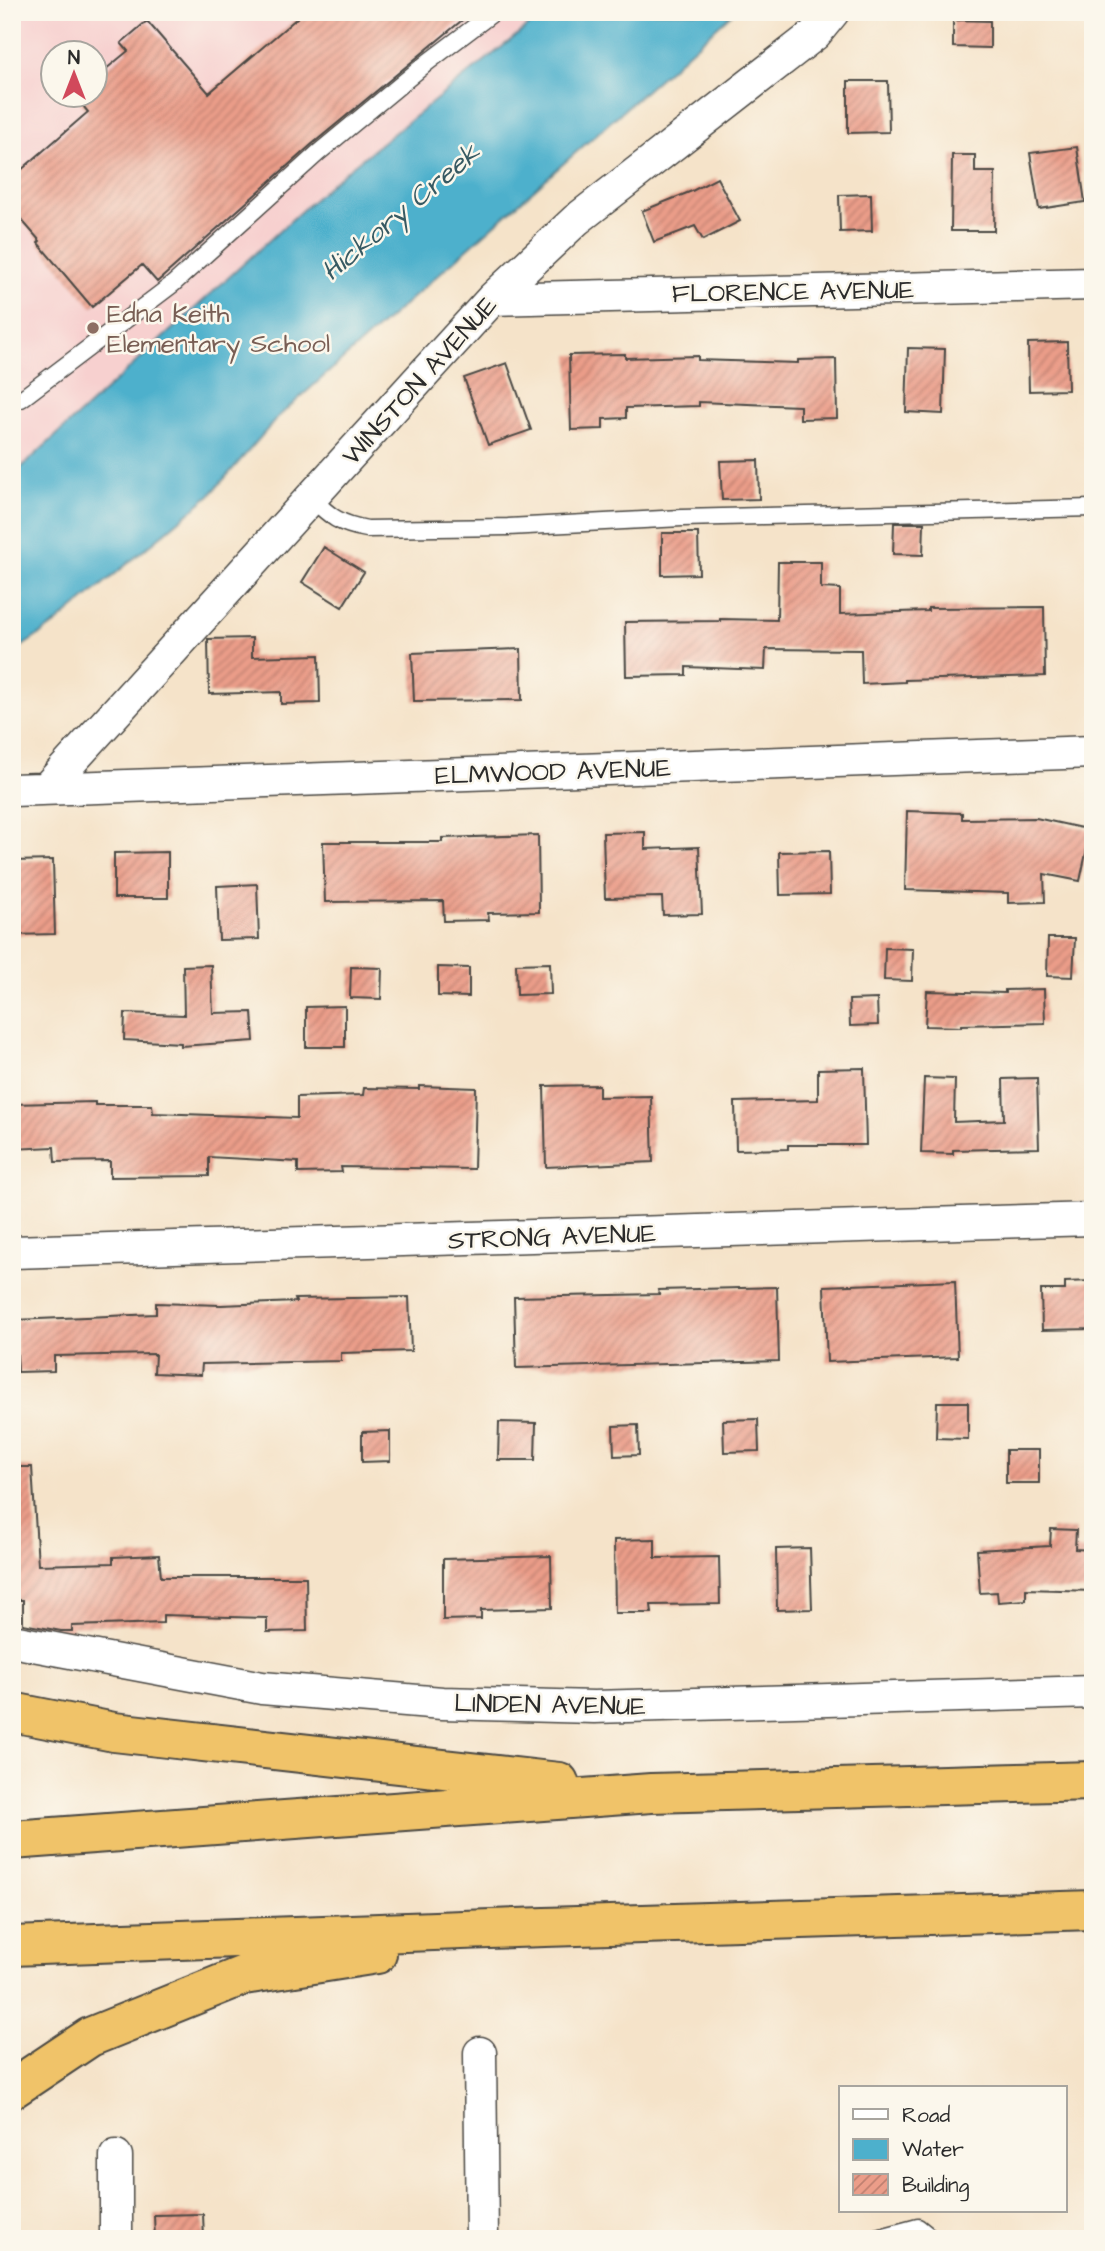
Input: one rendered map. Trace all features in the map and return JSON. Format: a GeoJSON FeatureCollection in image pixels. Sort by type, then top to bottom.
{"type":"FeatureCollection","features":[{"type":"Feature","properties":{"kind":"highway"},"geometry":{"type":"LineString","coordinates":[[12,1712],[114,1732],[651,1793]]}},
{"type":"Feature","properties":{"kind":"highway"},"geometry":{"type":"LineString","coordinates":[[12,1840],[651,1793],[1093,1781]]}},
{"type":"Feature","properties":{"kind":"highway"},"geometry":{"type":"LineString","coordinates":[[12,1946],[1093,1910]]}},
{"type":"Feature","properties":{"kind":"highway"},"geometry":{"type":"LineString","coordinates":[[12,2089],[90,2037],[244,1975],[545,1927]]}},
{"type":"Feature","properties":{"kind":"street","name":"WINSTON AVENUE"},"geometry":{"type":"LineString","coordinates":[[46,789],[492,299],[576,220],[815,34],[833,12]]}},
{"type":"Feature","properties":{"kind":"street","name":"FLORENCE AVENUE"},"geometry":{"type":"LineString","coordinates":[[492,299],[1093,284]]}},
{"type":"Feature","properties":{"kind":"street","name":"ELMWOOD AVENUE"},"geometry":{"type":"LineString","coordinates":[[12,790],[1093,752]]}},
{"type":"Feature","properties":{"kind":"street","name":"STRONG AVENUE"},"geometry":{"type":"LineString","coordinates":[[12,1252],[1093,1219]]}},
{"type":"Feature","properties":{"kind":"street","name":"LINDEN AVENUE"},"geometry":{"type":"LineString","coordinates":[[12,1641],[262,1688],[442,1703],[594,1707],[1093,1692]]}},
{"type":"Feature","properties":{"kind":"street"},"geometry":{"type":"LineString","coordinates":[[480,2053],[482,2239]]}},
{"type":"Feature","properties":{"kind":"street"},"geometry":{"type":"LineString","coordinates":[[116,2157],[116,2239]]}},
{"type":"Feature","properties":{"kind":"lane"},"geometry":{"type":"LineString","coordinates":[[12,400],[21,399],[74,361],[173,284],[317,153],[428,62],[495,12]]}},
{"type":"Feature","properties":{"kind":"lane"},"geometry":{"type":"LineString","coordinates":[[311,498],[335,520],[345,525],[367,529],[1093,508]]}},
{"type":"Feature","properties":{"kind":"lane"},"geometry":{"type":"LineString","coordinates":[[873,2239],[918,2227],[933,2239]]}},
{"type":"Feature","properties":{"kind":"shaded area","name":"Edna Keith Elementary School"},"geometry":{"type":"Polygon","coordinates":[[[12,12],[546,12],[335,180],[12,476],[12,12]]]}},
{"type":"Feature","properties":{"kind":"water","name":"Hickory Creek"},"geometry":{"type":"Polygon","coordinates":[[[546,12],[734,12],[278,417],[211,494],[54,625],[12,653],[12,476],[335,180],[546,12]]]}},
{"type":"Feature","properties":{"kind":"building"},"geometry":{"type":"Polygon","coordinates":[[[304,12],[472,12],[311,145],[157,282],[142,265],[92,307],[12,209],[12,178],[88,112],[85,108],[108,108],[108,67],[128,51],[121,43],[147,21],[209,93],[304,12]]]}},
{"type":"Feature","properties":{"kind":"building"},"geometry":{"type":"Polygon","coordinates":[[[953,20],[990,21],[990,48],[953,47],[953,20]]]}},
{"type":"Feature","properties":{"kind":"building"},"geometry":{"type":"Polygon","coordinates":[[[848,81],[888,81],[889,132],[848,133],[848,81]]]}},
{"type":"Feature","properties":{"kind":"building"},"geometry":{"type":"Polygon","coordinates":[[[1077,147],[1085,202],[1039,209],[1030,153],[1077,147]]]}},
{"type":"Feature","properties":{"kind":"building"},"geometry":{"type":"Polygon","coordinates":[[[952,155],[975,155],[975,172],[995,172],[994,231],[951,231],[952,155]]]}},
{"type":"Feature","properties":{"kind":"building"},"geometry":{"type":"Polygon","coordinates":[[[717,178],[740,221],[703,240],[695,226],[654,242],[642,211],[717,178]]]}},
{"type":"Feature","properties":{"kind":"building"},"geometry":{"type":"Polygon","coordinates":[[[871,194],[872,231],[840,232],[839,195],[871,194]]]}},
{"type":"Feature","properties":{"kind":"building"},"geometry":{"type":"Polygon","coordinates":[[[1067,342],[1068,390],[1029,391],[1028,343],[1067,342]]]}},
{"type":"Feature","properties":{"kind":"building"},"geometry":{"type":"Polygon","coordinates":[[[908,348],[945,349],[943,414],[906,412],[908,348]]]}},
{"type":"Feature","properties":{"kind":"building"},"geometry":{"type":"Polygon","coordinates":[[[625,354],[625,358],[698,356],[698,360],[798,363],[798,360],[836,359],[837,418],[800,419],[800,406],[699,402],[699,406],[626,408],[626,418],[603,419],[603,429],[571,430],[569,355],[625,354]]]}},
{"type":"Feature","properties":{"kind":"building"},"geometry":{"type":"Polygon","coordinates":[[[507,363],[531,430],[488,445],[464,378],[507,363]]]}},
{"type":"Feature","properties":{"kind":"building"},"geometry":{"type":"Polygon","coordinates":[[[758,460],[759,499],[722,500],[720,461],[758,460]]]}},
{"type":"Feature","properties":{"kind":"building"},"geometry":{"type":"Polygon","coordinates":[[[894,523],[924,523],[923,555],[893,554],[894,523]]]}},
{"type":"Feature","properties":{"kind":"building"},"geometry":{"type":"Polygon","coordinates":[[[662,533],[698,533],[699,574],[662,575],[662,533]]]}},
{"type":"Feature","properties":{"kind":"building"},"geometry":{"type":"Polygon","coordinates":[[[324,547],[364,572],[342,607],[302,582],[324,547]]]}},
{"type":"Feature","properties":{"kind":"building"},"geometry":{"type":"Polygon","coordinates":[[[778,562],[821,562],[821,588],[840,589],[840,614],[928,611],[928,608],[1044,607],[1045,676],[905,680],[862,684],[861,650],[766,649],[765,670],[686,667],[686,675],[626,676],[625,622],[777,620],[778,562]]]}},
{"type":"Feature","properties":{"kind":"building"},"geometry":{"type":"Polygon","coordinates":[[[252,638],[252,657],[319,655],[320,703],[281,704],[281,692],[209,694],[208,639],[252,638]]]}},
{"type":"Feature","properties":{"kind":"building"},"geometry":{"type":"Polygon","coordinates":[[[521,649],[522,700],[414,701],[412,653],[521,649]]]}},
{"type":"Feature","properties":{"kind":"building"},"geometry":{"type":"Polygon","coordinates":[[[907,811],[962,813],[962,819],[1036,818],[1091,830],[1080,881],[1044,874],[1045,902],[1008,903],[1008,893],[905,890],[907,811]]]}},
{"type":"Feature","properties":{"kind":"building"},"geometry":{"type":"Polygon","coordinates":[[[645,832],[645,849],[699,847],[702,914],[663,915],[662,897],[605,898],[603,833],[645,832]]]}},
{"type":"Feature","properties":{"kind":"building"},"geometry":{"type":"Polygon","coordinates":[[[538,835],[539,912],[488,913],[489,920],[444,921],[443,901],[325,902],[323,842],[442,842],[442,838],[538,835]]]}},
{"type":"Feature","properties":{"kind":"building"},"geometry":{"type":"Polygon","coordinates":[[[829,851],[830,894],[780,895],[779,852],[829,851]]]}},
{"type":"Feature","properties":{"kind":"building"},"geometry":{"type":"Polygon","coordinates":[[[168,852],[168,898],[114,898],[114,853],[168,852]]]}},
{"type":"Feature","properties":{"kind":"building"},"geometry":{"type":"Polygon","coordinates":[[[53,860],[55,934],[12,935],[12,861],[53,860]]]}},
{"type":"Feature","properties":{"kind":"building"},"geometry":{"type":"Polygon","coordinates":[[[257,884],[259,939],[219,940],[217,886],[257,884]]]}},
{"type":"Feature","properties":{"kind":"building"},"geometry":{"type":"Polygon","coordinates":[[[1048,938],[1075,938],[1073,977],[1047,976],[1048,938]]]}},
{"type":"Feature","properties":{"kind":"building"},"geometry":{"type":"Polygon","coordinates":[[[885,948],[913,949],[912,981],[884,980],[885,948]]]}},
{"type":"Feature","properties":{"kind":"building"},"geometry":{"type":"Polygon","coordinates":[[[550,963],[551,994],[517,995],[516,964],[550,963]]]}},
{"type":"Feature","properties":{"kind":"building"},"geometry":{"type":"Polygon","coordinates":[[[211,965],[213,1013],[252,1012],[254,1041],[181,1046],[181,1043],[124,1040],[125,1013],[184,1015],[183,966],[211,965]]]}},
{"type":"Feature","properties":{"kind":"building"},"geometry":{"type":"Polygon","coordinates":[[[351,967],[382,968],[381,999],[350,998],[351,967]]]}},
{"type":"Feature","properties":{"kind":"building"},"geometry":{"type":"Polygon","coordinates":[[[438,967],[469,968],[469,997],[438,996],[438,967]]]}},
{"type":"Feature","properties":{"kind":"building"},"geometry":{"type":"Polygon","coordinates":[[[1044,989],[1045,1023],[925,1026],[927,991],[1005,993],[1005,990],[1044,989]]]}},
{"type":"Feature","properties":{"kind":"building"},"geometry":{"type":"Polygon","coordinates":[[[877,999],[878,1025],[850,1026],[849,1000],[877,999]]]}},
{"type":"Feature","properties":{"kind":"building"},"geometry":{"type":"Polygon","coordinates":[[[345,1006],[345,1047],[306,1047],[306,1007],[345,1006]]]}},
{"type":"Feature","properties":{"kind":"building"},"geometry":{"type":"Polygon","coordinates":[[[864,1068],[866,1145],[788,1145],[788,1149],[736,1150],[735,1102],[818,1100],[818,1069],[864,1068]]]}},
{"type":"Feature","properties":{"kind":"building"},"geometry":{"type":"Polygon","coordinates":[[[924,1078],[955,1079],[954,1122],[1004,1120],[1003,1079],[1037,1078],[1039,1148],[953,1150],[953,1154],[921,1153],[924,1078]]]}},
{"type":"Feature","properties":{"kind":"building"},"geometry":{"type":"Polygon","coordinates":[[[599,1085],[599,1097],[651,1096],[653,1162],[546,1167],[544,1086],[599,1085]]]}},
{"type":"Feature","properties":{"kind":"building"},"geometry":{"type":"Polygon","coordinates":[[[419,1086],[476,1088],[474,1169],[341,1167],[342,1172],[298,1173],[298,1162],[209,1157],[209,1176],[110,1177],[110,1161],[55,1162],[54,1147],[12,1149],[12,1104],[95,1102],[95,1105],[152,1105],[153,1113],[297,1118],[297,1097],[363,1095],[364,1088],[419,1089],[419,1086]]]}},
{"type":"Feature","properties":{"kind":"building"},"geometry":{"type":"Polygon","coordinates":[[[955,1281],[958,1357],[827,1362],[824,1286],[955,1281]]]}},
{"type":"Feature","properties":{"kind":"building"},"geometry":{"type":"Polygon","coordinates":[[[1093,1281],[1093,1329],[1042,1330],[1041,1290],[1065,1290],[1065,1282],[1093,1281]]]}},
{"type":"Feature","properties":{"kind":"building"},"geometry":{"type":"Polygon","coordinates":[[[777,1287],[779,1361],[516,1368],[514,1297],[659,1294],[658,1290],[777,1287]]]}},
{"type":"Feature","properties":{"kind":"building"},"geometry":{"type":"Polygon","coordinates":[[[409,1297],[411,1351],[341,1353],[341,1361],[202,1364],[201,1375],[154,1373],[155,1354],[54,1356],[54,1371],[18,1372],[15,1320],[156,1314],[156,1303],[221,1305],[296,1302],[295,1299],[409,1297]]]}},
{"type":"Feature","properties":{"kind":"building"},"geometry":{"type":"Polygon","coordinates":[[[937,1402],[968,1402],[968,1439],[936,1438],[937,1402]]]}},
{"type":"Feature","properties":{"kind":"building"},"geometry":{"type":"Polygon","coordinates":[[[758,1419],[759,1451],[724,1452],[723,1420],[758,1419]]]}},
{"type":"Feature","properties":{"kind":"building"},"geometry":{"type":"Polygon","coordinates":[[[499,1422],[536,1423],[535,1460],[498,1460],[499,1422]]]}},
{"type":"Feature","properties":{"kind":"building"},"geometry":{"type":"Polygon","coordinates":[[[638,1425],[639,1455],[614,1456],[613,1426],[638,1425]]]}},
{"type":"Feature","properties":{"kind":"building"},"geometry":{"type":"Polygon","coordinates":[[[390,1431],[390,1461],[362,1462],[362,1432],[390,1431]]]}},
{"type":"Feature","properties":{"kind":"building"},"geometry":{"type":"Polygon","coordinates":[[[1006,1450],[1039,1450],[1039,1483],[1006,1483],[1006,1450]]]}},
{"type":"Feature","properties":{"kind":"building"},"geometry":{"type":"Polygon","coordinates":[[[12,1467],[32,1467],[38,1565],[113,1563],[113,1557],[159,1555],[161,1577],[306,1577],[307,1631],[267,1632],[267,1618],[163,1615],[163,1623],[72,1626],[72,1631],[23,1624],[23,1600],[12,1600],[12,1467]]]}},
{"type":"Feature","properties":{"kind":"building"},"geometry":{"type":"Polygon","coordinates":[[[1051,1529],[1076,1530],[1075,1549],[1093,1550],[1093,1591],[1026,1589],[1026,1600],[998,1602],[997,1592],[980,1593],[977,1550],[1050,1546],[1051,1529]]]}},
{"type":"Feature","properties":{"kind":"building"},"geometry":{"type":"Polygon","coordinates":[[[655,1539],[655,1558],[719,1557],[720,1604],[651,1605],[652,1613],[615,1613],[614,1540],[655,1539]]]}},
{"type":"Feature","properties":{"kind":"building"},"geometry":{"type":"Polygon","coordinates":[[[810,1548],[812,1609],[777,1610],[776,1549],[810,1548]]]}},
{"type":"Feature","properties":{"kind":"building"},"geometry":{"type":"Polygon","coordinates":[[[551,1556],[552,1608],[481,1610],[481,1619],[443,1620],[443,1559],[551,1556]]]}},
{"type":"Feature","properties":{"kind":"building"},"geometry":{"type":"Polygon","coordinates":[[[203,2214],[204,2239],[155,2239],[154,2215],[203,2214]]]}},
{"type":"Feature","properties":{"kind":"place","name":"Edna Keith Elementary School"},"geometry":{"type":"Point","coordinates":[93,328]}}]}
